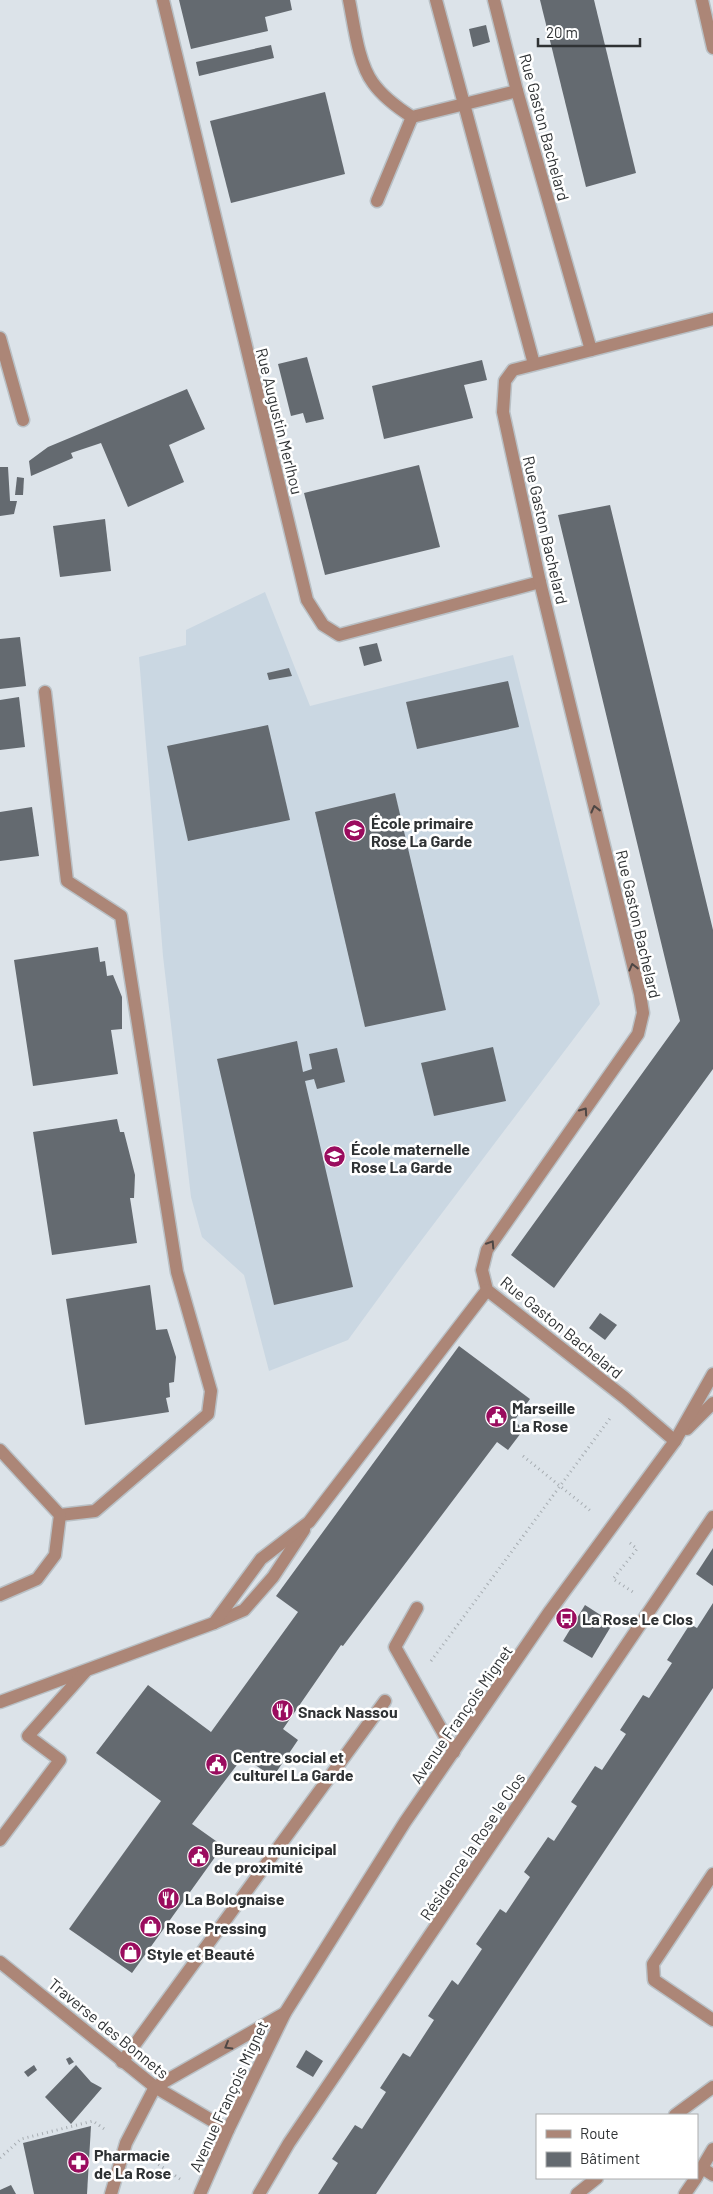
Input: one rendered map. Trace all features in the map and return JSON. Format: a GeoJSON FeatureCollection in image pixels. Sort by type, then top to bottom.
{"type":"FeatureCollection","features":[{"type":"Feature","properties":{"kind":"street","name":"Rue Augustin Merlhou"},"geometry":{"type":"LineString","coordinates":[[163,0],[307,600],[323,625],[339,635],[540,582]]}},
{"type":"Feature","properties":{"kind":"street"},"geometry":{"type":"LineString","coordinates":[[349,0],[364,65],[373,83],[396,106],[412,117],[517,91]]}},
{"type":"Feature","properties":{"kind":"street"},"geometry":{"type":"LineString","coordinates":[[436,0],[534,364]]}},
{"type":"Feature","properties":{"kind":"street","name":"Rue Gaston Bachelard"},"geometry":{"type":"LineString","coordinates":[[494,0],[517,91],[591,350]]}},
{"type":"Feature","properties":{"kind":"street"},"geometry":{"type":"LineString","coordinates":[[702,0],[713,48]]}},
{"type":"Feature","properties":{"kind":"street"},"geometry":{"type":"LineString","coordinates":[[377,201],[412,117]]}},
{"type":"Feature","properties":{"kind":"street","name":"Rue Gaston Bachelard"},"geometry":{"type":"LineString","coordinates":[[675,1441],[625,1398],[487,1290],[482,1270],[487,1250],[638,1034],[643,1013],[540,582],[503,412],[505,382],[513,370],[713,319]]}},
{"type":"Feature","properties":{"kind":"street"},"geometry":{"type":"LineString","coordinates":[[0,338],[23,420]]}},
{"type":"Feature","properties":{"kind":"street"},"geometry":{"type":"LineString","coordinates":[[44,692],[67,881],[121,916],[177,1272],[211,1391],[208,1414],[95,1511],[60,1514]]}},
{"type":"Feature","properties":{"kind":"street"},"geometry":{"type":"LineString","coordinates":[[0,1702],[214,1623],[244,1610],[273,1577],[310,1522],[487,1290]]}},
{"type":"Feature","properties":{"kind":"street","name":"Avenue François Mignet"},"geometry":{"type":"LineString","coordinates":[[200,2194],[228,2130],[286,2013],[405,1822],[550,1612],[675,1441],[713,1374]]}},
{"type":"Feature","properties":{"kind":"street","name":"Avenue François Mignet"},"geometry":{"type":"LineString","coordinates":[[675,1441],[713,1403]]}},
{"type":"Feature","properties":{"kind":"street"},"geometry":{"type":"LineString","coordinates":[[0,1450],[60,1514]]}},
{"type":"Feature","properties":{"kind":"street"},"geometry":{"type":"LineString","coordinates":[[0,1595],[37,1579],[55,1555],[60,1514]]}},
{"type":"Feature","properties":{"kind":"street","name":"Résidence la Rose le Clos"},"geometry":{"type":"LineString","coordinates":[[259,2194],[289,2143],[713,1517]]}},
{"type":"Feature","properties":{"kind":"street"},"geometry":{"type":"LineString","coordinates":[[214,1623],[261,1559],[310,1522]]}},
{"type":"Feature","properties":{"kind":"street"},"geometry":{"type":"LineString","coordinates":[[417,1608],[395,1647],[454,1752]]}},
{"type":"Feature","properties":{"kind":"street"},"geometry":{"type":"LineString","coordinates":[[0,1840],[60,1760],[28,1736],[87,1670]]}},
{"type":"Feature","properties":{"kind":"street"},"geometry":{"type":"LineString","coordinates":[[122,2062],[385,1701]]}},
{"type":"Feature","properties":{"kind":"street"},"geometry":{"type":"LineString","coordinates":[[713,1874],[653,1964],[652,1972],[654,1980],[713,2020]]}},
{"type":"Feature","properties":{"kind":"street","name":"Traverse des Bonnets"},"geometry":{"type":"LineString","coordinates":[[0,1962],[155,2087],[228,2130]]}},
{"type":"Feature","properties":{"kind":"street","name":"Avenue François Mignet"},"geometry":{"type":"LineString","coordinates":[[155,2087],[286,2013]]}},
{"type":"Feature","properties":{"kind":"street"},"geometry":{"type":"LineString","coordinates":[[111,2194],[126,2143],[155,2087]]}},
{"type":"Feature","properties":{"kind":"street"},"geometry":{"type":"LineString","coordinates":[[676,2114],[713,2087]]}},
{"type":"Feature","properties":{"kind":"street"},"geometry":{"type":"LineString","coordinates":[[702,2174],[713,2149]]}},
{"type":"Feature","properties":{"kind":"street"},"geometry":{"type":"LineString","coordinates":[[577,2194],[596,2179]]}},
{"type":"Feature","properties":{"kind":"street"},"geometry":{"type":"LineString","coordinates":[[685,2194],[698,2179]]}},
{"type":"Feature","properties":{"kind":"path"},"geometry":{"type":"LineString","coordinates":[[415,1681],[561,1487],[625,1398]]}},
{"type":"Feature","properties":{"kind":"path"},"geometry":{"type":"LineString","coordinates":[[523,1456],[637,1548],[613,1579]]}},
{"type":"Feature","properties":{"kind":"shaded area","name":"École primaire Rose La Garde"},"geometry":{"type":"Polygon","coordinates":[[[265,592],[310,706],[513,655],[600,1004],[348,1340],[269,1371],[244,1275],[202,1237],[191,1197],[163,956],[139,657],[186,645],[186,630],[265,592]]]}},
{"type":"Feature","properties":{"kind":"building"},"geometry":{"type":"Polygon","coordinates":[[[179,0],[290,0],[292,10],[265,17],[268,31],[191,49],[179,0]]]}},
{"type":"Feature","properties":{"kind":"building"},"geometry":{"type":"Polygon","coordinates":[[[540,0],[594,0],[636,173],[586,187],[540,0]]]}},
{"type":"Feature","properties":{"kind":"building"},"geometry":{"type":"Polygon","coordinates":[[[486,25],[490,42],[473,47],[469,29],[486,25]]]}},
{"type":"Feature","properties":{"kind":"building"},"geometry":{"type":"Polygon","coordinates":[[[271,45],[274,58],[199,76],[196,62],[271,45]]]}},
{"type":"Feature","properties":{"kind":"building"},"geometry":{"type":"Polygon","coordinates":[[[325,92],[345,174],[231,203],[210,121],[325,92]]]}},
{"type":"Feature","properties":{"kind":"building"},"geometry":{"type":"Polygon","coordinates":[[[307,357],[324,419],[306,423],[303,413],[291,416],[278,364],[307,357]]]}},
{"type":"Feature","properties":{"kind":"building"},"geometry":{"type":"Polygon","coordinates":[[[482,360],[487,380],[464,385],[473,418],[384,439],[372,386],[482,360]]]}},
{"type":"Feature","properties":{"kind":"building"},"geometry":{"type":"Polygon","coordinates":[[[187,389],[205,429],[169,445],[184,482],[128,507],[101,443],[71,453],[73,458],[31,476],[29,461],[48,447],[187,389]]]}},
{"type":"Feature","properties":{"kind":"building"},"geometry":{"type":"Polygon","coordinates":[[[419,465],[440,547],[325,575],[304,493],[419,465]]]}},
{"type":"Feature","properties":{"kind":"building"},"geometry":{"type":"Polygon","coordinates":[[[0,467],[8,467],[10,501],[17,501],[14,514],[0,516],[0,467]]]}},
{"type":"Feature","properties":{"kind":"building"},"geometry":{"type":"Polygon","coordinates":[[[17,477],[24,478],[23,495],[15,495],[17,477]]]}},
{"type":"Feature","properties":{"kind":"building"},"geometry":{"type":"Polygon","coordinates":[[[610,505],[713,930],[713,1069],[554,1288],[511,1255],[680,1021],[558,515],[610,505]]]}},
{"type":"Feature","properties":{"kind":"building"},"geometry":{"type":"Polygon","coordinates":[[[105,519],[111,571],[60,577],[53,526],[105,519]]]}},
{"type":"Feature","properties":{"kind":"building"},"geometry":{"type":"Polygon","coordinates":[[[20,637],[26,686],[0,689],[0,639],[20,637]]]}},
{"type":"Feature","properties":{"kind":"building"},"geometry":{"type":"Polygon","coordinates":[[[377,643],[382,661],[364,666],[359,647],[377,643]]]}},
{"type":"Feature","properties":{"kind":"building"},"geometry":{"type":"Polygon","coordinates":[[[289,668],[292,676],[269,680],[267,673],[289,668]]]}},
{"type":"Feature","properties":{"kind":"building"},"geometry":{"type":"Polygon","coordinates":[[[508,681],[519,727],[417,749],[406,702],[508,681]]]}},
{"type":"Feature","properties":{"kind":"building"},"geometry":{"type":"Polygon","coordinates":[[[19,697],[25,747],[0,750],[0,700],[19,697]]]}},
{"type":"Feature","properties":{"kind":"building"},"geometry":{"type":"Polygon","coordinates":[[[268,725],[290,820],[188,841],[167,746],[268,725]]]}},
{"type":"Feature","properties":{"kind":"building"},"geometry":{"type":"Polygon","coordinates":[[[395,793],[446,1010],[365,1027],[315,812],[395,793]]]}},
{"type":"Feature","properties":{"kind":"building"},"geometry":{"type":"Polygon","coordinates":[[[32,807],[39,856],[0,861],[0,812],[32,807]]]}},
{"type":"Feature","properties":{"kind":"building"},"geometry":{"type":"Polygon","coordinates":[[[98,947],[100,962],[105,961],[107,976],[113,975],[122,997],[122,1029],[111,1030],[118,1074],[33,1086],[14,960],[98,947]]]}},
{"type":"Feature","properties":{"kind":"building"},"geometry":{"type":"Polygon","coordinates":[[[297,1041],[303,1072],[312,1069],[309,1054],[337,1048],[345,1082],[317,1089],[314,1079],[305,1081],[353,1287],[274,1305],[217,1059],[297,1041]]]}},
{"type":"Feature","properties":{"kind":"building"},"geometry":{"type":"Polygon","coordinates":[[[493,1047],[506,1101],[434,1116],[421,1063],[493,1047]]]}},
{"type":"Feature","properties":{"kind":"building"},"geometry":{"type":"Polygon","coordinates":[[[117,1119],[120,1132],[124,1132],[135,1175],[134,1198],[130,1198],[137,1243],[52,1255],[33,1132],[117,1119]]]}},
{"type":"Feature","properties":{"kind":"building"},"geometry":{"type":"Polygon","coordinates":[[[150,1285],[156,1330],[167,1329],[176,1357],[174,1382],[169,1383],[170,1397],[166,1398],[169,1412],[85,1425],[66,1299],[150,1285]]]}},
{"type":"Feature","properties":{"kind":"building"},"geometry":{"type":"Polygon","coordinates":[[[600,1313],[617,1325],[605,1340],[589,1328],[600,1313]]]}},
{"type":"Feature","properties":{"kind":"building"},"geometry":{"type":"Polygon","coordinates":[[[459,1346],[530,1399],[514,1421],[524,1429],[508,1450],[497,1442],[343,1646],[341,1645],[283,1729],[298,1740],[273,1777],[243,1757],[192,1824],[223,1846],[132,1973],[69,1929],[161,1801],[96,1753],[148,1685],[211,1732],[298,1612],[276,1596],[459,1346]]]}},
{"type":"Feature","properties":{"kind":"building"},"geometry":{"type":"Polygon","coordinates":[[[713,1548],[713,1586],[696,1574],[713,1548]]]}},
{"type":"Feature","properties":{"kind":"building"},"geometry":{"type":"Polygon","coordinates":[[[713,1603],[713,1688],[376,2194],[318,2194],[338,2163],[332,2159],[355,2125],[362,2129],[386,2092],[380,2088],[403,2053],[410,2057],[434,2020],[428,2016],[452,1980],[458,1985],[482,1949],[476,1944],[500,1909],[506,1913],[530,1877],[524,1872],[548,1837],[554,1841],[577,1806],[571,1802],[595,1766],[602,1770],[626,1734],[620,1730],[643,1695],[649,1698],[672,1663],[667,1660],[690,1624],[697,1628],[713,1603]]]}},
{"type":"Feature","properties":{"kind":"building"},"geometry":{"type":"Polygon","coordinates":[[[585,1605],[613,1623],[592,1658],[563,1641],[585,1605]]]}},
{"type":"Feature","properties":{"kind":"building"},"geometry":{"type":"Polygon","coordinates":[[[306,2050],[323,2061],[313,2077],[296,2067],[306,2050]]]}},
{"type":"Feature","properties":{"kind":"building"},"geometry":{"type":"Polygon","coordinates":[[[70,2057],[74,2062],[69,2065],[66,2059],[70,2057]]]}},
{"type":"Feature","properties":{"kind":"building"},"geometry":{"type":"Polygon","coordinates":[[[34,2065],[37,2070],[28,2077],[24,2072],[34,2065]]]}},
{"type":"Feature","properties":{"kind":"building"},"geometry":{"type":"Polygon","coordinates":[[[76,2065],[91,2082],[102,2088],[71,2124],[45,2097],[76,2065]]]}},
{"type":"Feature","properties":{"kind":"building"},"geometry":{"type":"Polygon","coordinates":[[[91,2126],[87,2194],[34,2194],[23,2143],[91,2126]]]}},
{"type":"Feature","properties":{"kind":"building"},"geometry":{"type":"Polygon","coordinates":[[[11,2185],[16,2194],[0,2194],[0,2190],[11,2185]]]}},
{"type":"Feature","properties":{"kind":"place","name":"École primaire Rose La Garde"},"geometry":{"type":"Point","coordinates":[355,831]}},
{"type":"Feature","properties":{"kind":"place","name":"École maternelle Rose La Garde"},"geometry":{"type":"Point","coordinates":[335,1157]}},
{"type":"Feature","properties":{"kind":"place","name":"Marseille La Rose"},"geometry":{"type":"Point","coordinates":[496,1416]}},
{"type":"Feature","properties":{"kind":"place","name":"La Rose Le Clos"},"geometry":{"type":"Point","coordinates":[566,1618]}},
{"type":"Feature","properties":{"kind":"place","name":"Snack Nassou"},"geometry":{"type":"Point","coordinates":[282,1711]}},
{"type":"Feature","properties":{"kind":"place","name":"Centre social et culturel La Garde"},"geometry":{"type":"Point","coordinates":[217,1765]}},
{"type":"Feature","properties":{"kind":"place","name":"Bureau municipal de proximité"},"geometry":{"type":"Point","coordinates":[198,1857]}},
{"type":"Feature","properties":{"kind":"place","name":"La Bolognaise"},"geometry":{"type":"Point","coordinates":[169,1898]}},
{"type":"Feature","properties":{"kind":"place","name":"Rose Pressing"},"geometry":{"type":"Point","coordinates":[150,1927]}},
{"type":"Feature","properties":{"kind":"place","name":"Style et Beauté"},"geometry":{"type":"Point","coordinates":[131,1953]}},
{"type":"Feature","properties":{"kind":"place","name":"Pharmacie de La Rose"},"geometry":{"type":"Point","coordinates":[78,2163]}}]}
